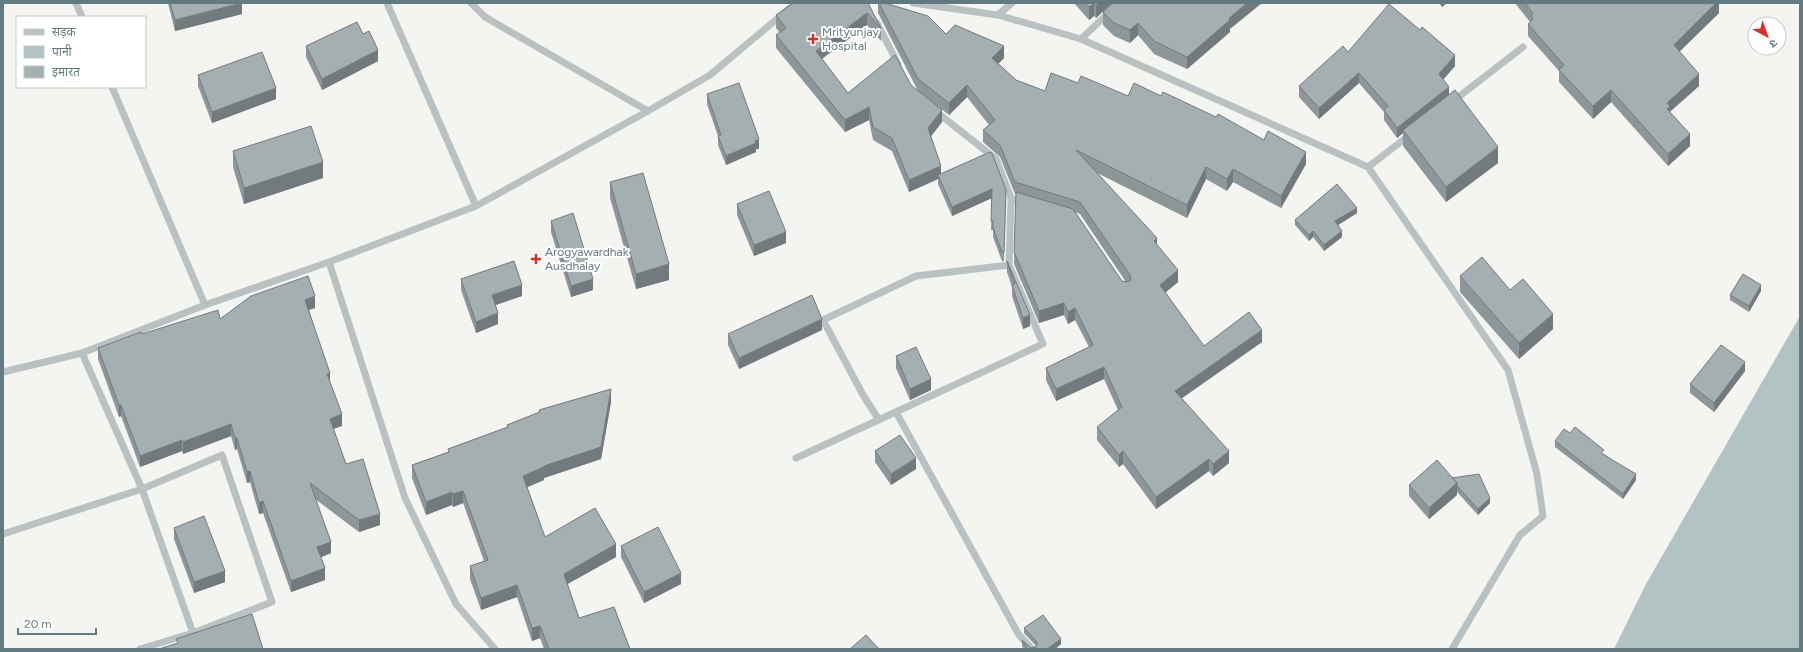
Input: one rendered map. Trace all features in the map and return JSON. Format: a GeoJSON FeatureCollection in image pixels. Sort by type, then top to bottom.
{"type":"FeatureCollection","features":[{"type":"Feature","properties":{"kind":"street"},"geometry":{"type":"LineString","coordinates":[[76,3],[82,16]]}},
{"type":"Feature","properties":{"kind":"street"},"geometry":{"type":"LineString","coordinates":[[387,3],[476,206]]}},
{"type":"Feature","properties":{"kind":"street"},"geometry":{"type":"LineString","coordinates":[[471,3],[484,17],[648,111]]}},
{"type":"Feature","properties":{"kind":"street"},"geometry":{"type":"LineString","coordinates":[[3,372],[82,353],[205,305],[329,262],[476,206],[710,75],[796,3]]}},
{"type":"Feature","properties":{"kind":"street"},"geometry":{"type":"LineString","coordinates":[[913,3],[998,15],[1081,39],[1368,167],[1508,370],[1537,474],[1543,516],[1520,535],[1452,649]]}},
{"type":"Feature","properties":{"kind":"street"},"geometry":{"type":"LineString","coordinates":[[998,15],[1012,3]]}},
{"type":"Feature","properties":{"kind":"street"},"geometry":{"type":"LineString","coordinates":[[1081,39],[1119,3]]}},
{"type":"Feature","properties":{"kind":"street"},"geometry":{"type":"LineString","coordinates":[[874,16],[900,69]]}},
{"type":"Feature","properties":{"kind":"street"},"geometry":{"type":"LineString","coordinates":[[1443,109],[1523,47]]}},
{"type":"Feature","properties":{"kind":"street"},"geometry":{"type":"LineString","coordinates":[[112,88],[205,305]]}},
{"type":"Feature","properties":{"kind":"street"},"geometry":{"type":"LineString","coordinates":[[796,458],[1043,344],[1009,265],[1011,198],[996,159],[925,103]]}},
{"type":"Feature","properties":{"kind":"street"},"geometry":{"type":"LineString","coordinates":[[1368,167],[1418,129]]}},
{"type":"Feature","properties":{"kind":"street"},"geometry":{"type":"LineString","coordinates":[[1011,198],[1025,203]]}},
{"type":"Feature","properties":{"kind":"street"},"geometry":{"type":"LineString","coordinates":[[329,262],[405,498],[456,604],[495,649]]}},
{"type":"Feature","properties":{"kind":"street"},"geometry":{"type":"LineString","coordinates":[[879,420],[863,394],[823,320],[916,276],[1009,265]]}},
{"type":"Feature","properties":{"kind":"street"},"geometry":{"type":"LineString","coordinates":[[82,353],[142,489],[194,633]]}},
{"type":"Feature","properties":{"kind":"street"},"geometry":{"type":"LineString","coordinates":[[896,412],[1019,635],[1032,649]]}},
{"type":"Feature","properties":{"kind":"street"},"geometry":{"type":"LineString","coordinates":[[3,534],[142,489],[222,455],[272,602],[194,633],[140,649]]}},
{"type":"Feature","properties":{"kind":"water"},"geometry":{"type":"Polygon","coordinates":[[[1800,316],[1800,649],[1614,649],[1646,584],[1800,316]]]}},
{"type":"Feature","properties":{"kind":"building"},"geometry":{"type":"Polygon","coordinates":[[[170,3],[242,3],[175,20],[170,3]]]}},
{"type":"Feature","properties":{"kind":"building"},"geometry":{"type":"Polygon","coordinates":[[[793,3],[868,3],[881,28],[867,13],[816,51],[848,93],[895,55],[911,85],[942,110],[928,128],[941,166],[909,180],[892,138],[873,127],[869,107],[845,120],[776,35],[786,28],[776,15],[793,3]]]}},
{"type":"Feature","properties":{"kind":"building"},"geometry":{"type":"Polygon","coordinates":[[[879,3],[885,3],[928,16],[946,34],[955,25],[1004,46],[992,58],[1016,80],[1045,91],[1051,73],[1078,83],[1081,76],[1128,96],[1134,83],[1161,96],[1163,92],[1216,117],[1218,114],[1264,140],[1268,131],[1306,152],[1281,196],[1233,169],[1227,179],[1206,167],[1187,205],[1076,150],[1157,238],[1154,241],[1178,270],[1160,285],[1204,346],[1249,312],[1262,330],[1175,391],[1229,451],[1213,464],[1209,459],[1156,497],[1123,451],[1119,455],[1097,427],[1122,407],[1104,367],[1056,389],[1046,368],[1093,345],[1075,308],[1068,312],[1064,303],[1039,311],[1014,252],[1016,192],[1073,209],[1122,281],[1128,282],[1131,280],[1130,275],[1080,202],[1015,182],[1000,145],[983,130],[995,120],[967,85],[949,103],[918,79],[879,3]]]}},
{"type":"Feature","properties":{"kind":"building"},"geometry":{"type":"Polygon","coordinates":[[[1086,3],[1099,3],[1096,6],[1094,4],[1089,7],[1086,3]]]}},
{"type":"Feature","properties":{"kind":"building"},"geometry":{"type":"Polygon","coordinates":[[[1113,3],[1247,3],[1229,18],[1230,20],[1187,57],[1154,41],[1138,23],[1130,30],[1114,23],[1103,12],[1113,3]]]}},
{"type":"Feature","properties":{"kind":"building"},"geometry":{"type":"Polygon","coordinates":[[[1525,3],[1716,3],[1674,45],[1699,74],[1667,103],[1670,106],[1667,109],[1690,134],[1668,154],[1611,90],[1593,106],[1559,70],[1564,65],[1528,24],[1533,19],[1531,16],[1533,14],[1525,3]]]}},
{"type":"Feature","properties":{"kind":"building"},"geometry":{"type":"Polygon","coordinates":[[[1389,4],[1420,30],[1422,27],[1455,55],[1439,74],[1449,87],[1397,128],[1384,110],[1388,106],[1359,73],[1319,108],[1299,86],[1343,46],[1348,52],[1389,4]]]}},
{"type":"Feature","properties":{"kind":"building"},"geometry":{"type":"Polygon","coordinates":[[[357,22],[363,34],[369,31],[378,50],[322,79],[306,46],[357,22]]]}},
{"type":"Feature","properties":{"kind":"building"},"geometry":{"type":"Polygon","coordinates":[[[262,52],[276,88],[212,112],[198,75],[262,52]]]}},
{"type":"Feature","properties":{"kind":"building"},"geometry":{"type":"Polygon","coordinates":[[[739,83],[759,139],[755,141],[756,143],[726,156],[718,136],[721,135],[707,94],[739,83]]]}},
{"type":"Feature","properties":{"kind":"building"},"geometry":{"type":"Polygon","coordinates":[[[1455,90],[1498,147],[1446,187],[1403,130],[1455,90]]]}},
{"type":"Feature","properties":{"kind":"building"},"geometry":{"type":"Polygon","coordinates":[[[311,126],[323,162],[244,188],[233,151],[311,126]]]}},
{"type":"Feature","properties":{"kind":"building"},"geometry":{"type":"Polygon","coordinates":[[[990,152],[992,153],[1006,190],[1004,252],[1002,252],[993,228],[993,221],[991,221],[992,189],[952,207],[938,175],[990,152]]]}},
{"type":"Feature","properties":{"kind":"building"},"geometry":{"type":"Polygon","coordinates":[[[643,173],[669,264],[636,274],[610,182],[643,173]]]}},
{"type":"Feature","properties":{"kind":"building"},"geometry":{"type":"Polygon","coordinates":[[[1337,184],[1357,208],[1335,221],[1342,231],[1324,245],[1313,231],[1309,235],[1295,220],[1337,184]]]}},
{"type":"Feature","properties":{"kind":"building"},"geometry":{"type":"Polygon","coordinates":[[[769,191],[786,232],[754,245],[737,204],[769,191]]]}},
{"type":"Feature","properties":{"kind":"building"},"geometry":{"type":"Polygon","coordinates":[[[573,213],[593,279],[571,286],[551,221],[573,213]]]}},
{"type":"Feature","properties":{"kind":"building"},"geometry":{"type":"Polygon","coordinates":[[[1482,257],[1510,290],[1523,279],[1553,314],[1519,343],[1460,276],[1482,257]]]}},
{"type":"Feature","properties":{"kind":"building"},"geometry":{"type":"Polygon","coordinates":[[[514,261],[522,285],[492,295],[498,313],[476,322],[461,279],[514,261]]]}},
{"type":"Feature","properties":{"kind":"building"},"geometry":{"type":"Polygon","coordinates":[[[1007,261],[1030,315],[1023,318],[1012,285],[1015,284],[1007,261]]]}},
{"type":"Feature","properties":{"kind":"building"},"geometry":{"type":"Polygon","coordinates":[[[1743,274],[1761,285],[1749,306],[1730,295],[1743,274]]]}},
{"type":"Feature","properties":{"kind":"building"},"geometry":{"type":"Polygon","coordinates":[[[308,276],[315,296],[305,300],[330,373],[327,374],[342,414],[330,419],[346,464],[363,459],[380,514],[359,520],[310,483],[331,542],[317,547],[325,568],[291,581],[263,501],[259,503],[250,471],[247,472],[237,438],[235,438],[231,424],[140,456],[98,348],[141,332],[142,334],[218,310],[220,319],[251,296],[308,276]]]}},
{"type":"Feature","properties":{"kind":"building"},"geometry":{"type":"Polygon","coordinates":[[[812,295],[822,319],[739,358],[728,334],[812,295]]]}},
{"type":"Feature","properties":{"kind":"building"},"geometry":{"type":"Polygon","coordinates":[[[1721,345],[1745,362],[1714,403],[1690,384],[1721,345]]]}},
{"type":"Feature","properties":{"kind":"building"},"geometry":{"type":"Polygon","coordinates":[[[916,347],[931,379],[910,389],[896,356],[916,347]]]}},
{"type":"Feature","properties":{"kind":"building"},"geometry":{"type":"Polygon","coordinates":[[[611,389],[601,447],[544,466],[523,476],[545,537],[595,508],[616,544],[564,574],[579,618],[614,607],[630,649],[549,649],[540,626],[532,628],[517,585],[481,598],[470,566],[488,560],[463,491],[453,494],[452,492],[426,502],[412,465],[449,452],[448,449],[508,427],[507,425],[540,412],[539,410],[611,389]]]}},
{"type":"Feature","properties":{"kind":"building"},"geometry":{"type":"Polygon","coordinates":[[[1575,427],[1604,450],[1601,453],[1636,474],[1623,494],[1555,441],[1564,429],[1570,433],[1575,427]]]}},
{"type":"Feature","properties":{"kind":"building"},"geometry":{"type":"Polygon","coordinates":[[[900,435],[916,458],[891,474],[875,451],[900,435]]]}},
{"type":"Feature","properties":{"kind":"building"},"geometry":{"type":"Polygon","coordinates":[[[1437,460],[1457,483],[1429,508],[1409,485],[1437,460]]]}},
{"type":"Feature","properties":{"kind":"building"},"geometry":{"type":"Polygon","coordinates":[[[1479,474],[1490,498],[1478,509],[1457,486],[1457,483],[1452,478],[1479,474]]]}},
{"type":"Feature","properties":{"kind":"building"},"geometry":{"type":"Polygon","coordinates":[[[204,516],[225,571],[194,582],[174,528],[204,516]]]}},
{"type":"Feature","properties":{"kind":"building"},"geometry":{"type":"Polygon","coordinates":[[[658,527],[681,573],[644,592],[621,546],[658,527]]]}},
{"type":"Feature","properties":{"kind":"building"},"geometry":{"type":"Polygon","coordinates":[[[252,614],[263,649],[159,649],[178,643],[176,639],[252,614]]]}},
{"type":"Feature","properties":{"kind":"building"},"geometry":{"type":"Polygon","coordinates":[[[1043,615],[1061,639],[1047,649],[1028,649],[1022,640],[1031,648],[1036,647],[1037,642],[1024,628],[1043,615]]]}},
{"type":"Feature","properties":{"kind":"building"},"geometry":{"type":"Polygon","coordinates":[[[866,635],[879,649],[850,649],[866,635]]]}},
{"type":"Feature","properties":{"kind":"place","name":"Mrityunjay Hospital"},"geometry":{"type":"Point","coordinates":[813,39]}},
{"type":"Feature","properties":{"kind":"place","name":"Arogyawardhak Ausdhalay"},"geometry":{"type":"Point","coordinates":[536,259]}}]}
